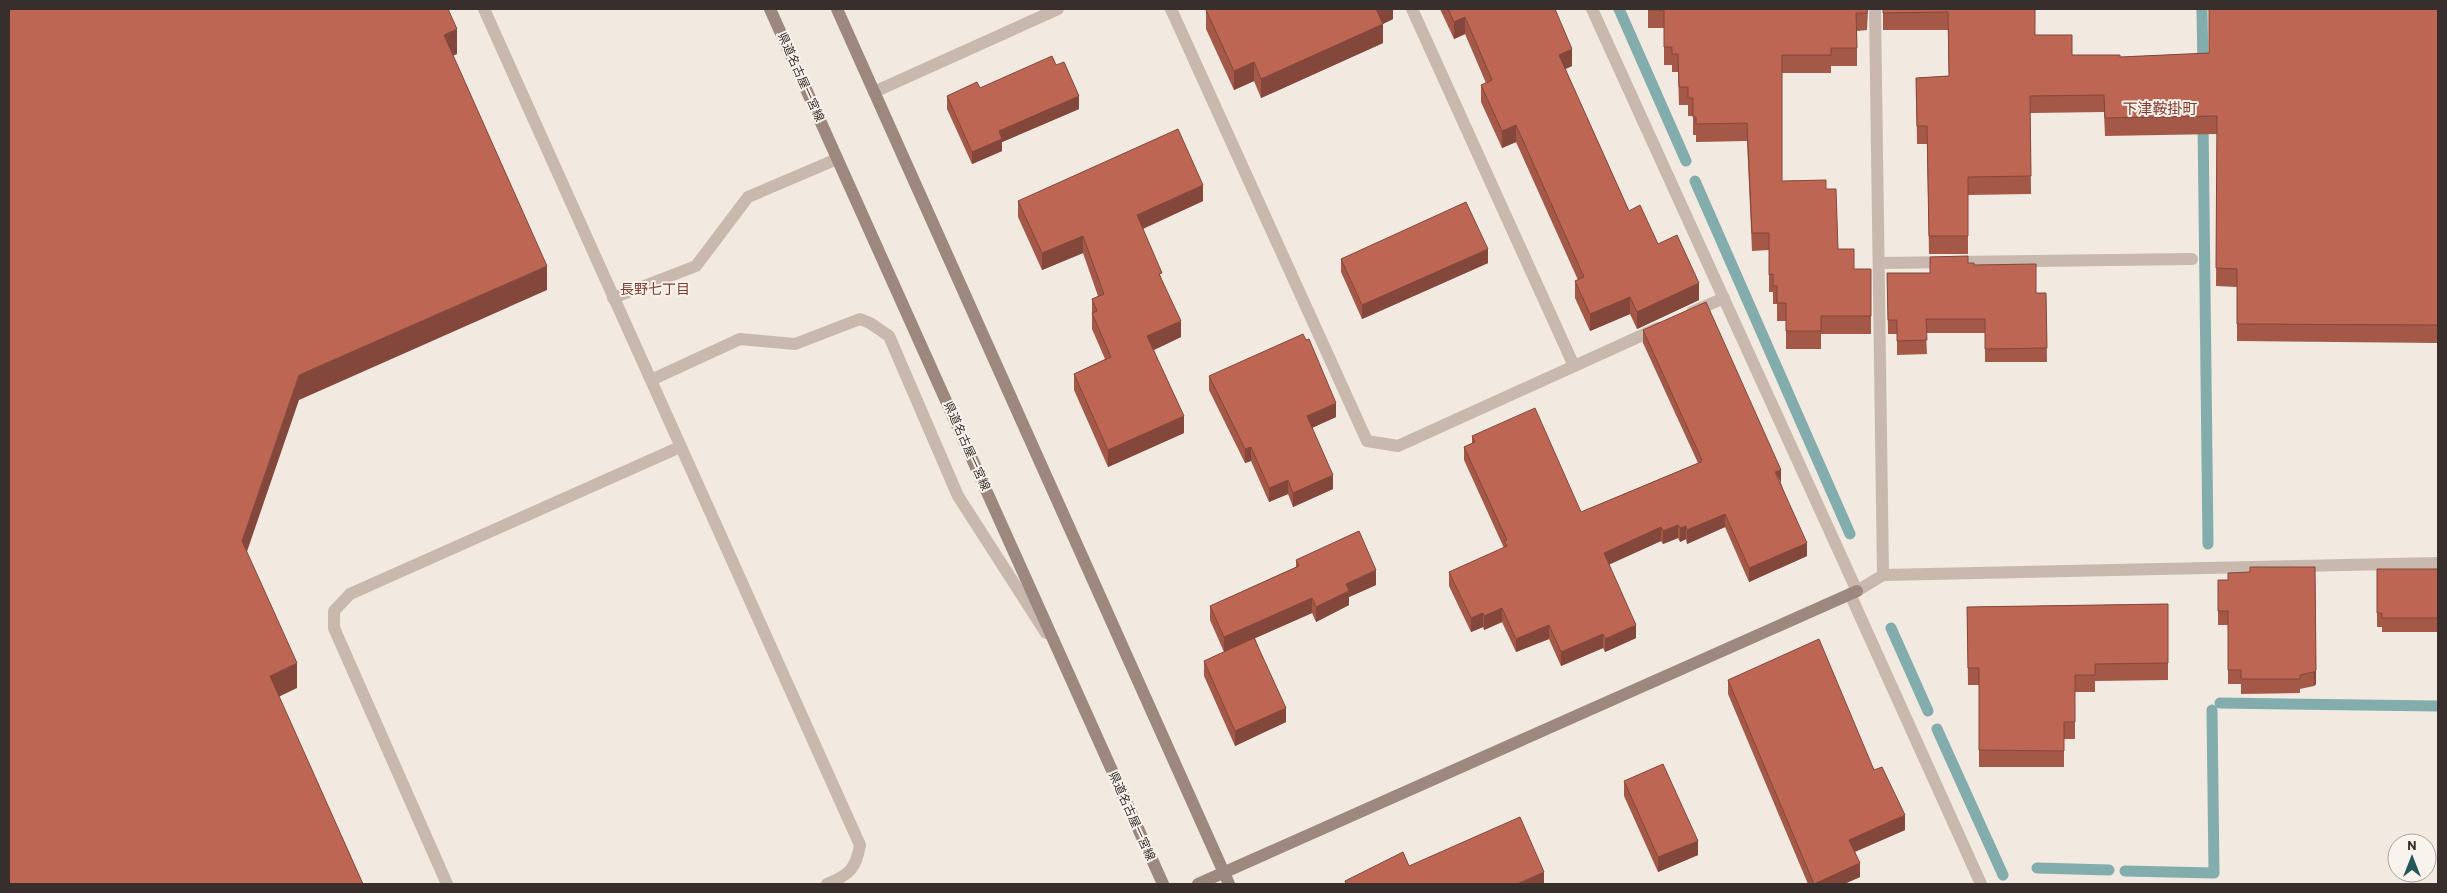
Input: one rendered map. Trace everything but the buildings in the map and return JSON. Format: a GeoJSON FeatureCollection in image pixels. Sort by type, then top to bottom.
{"type":"FeatureCollection","features":[{"type":"Feature","properties":{"kind":"main road","name":"県道名古屋一宮線"},"geometry":{"type":"LineString","coordinates":[[770,9],[1163,884]]}},
{"type":"Feature","properties":{"kind":"main road"},"geometry":{"type":"LineString","coordinates":[[837,9],[1226,879]]}},
{"type":"Feature","properties":{"kind":"main road"},"geometry":{"type":"LineString","coordinates":[[1198,884],[1226,879],[1854,592]]}},
{"type":"Feature","properties":{"kind":"street"},"geometry":{"type":"LineString","coordinates":[[484,9],[860,845],[856,864],[838,879],[827,884]]}},
{"type":"Feature","properties":{"kind":"street"},"geometry":{"type":"LineString","coordinates":[[874,92],[1058,9]]}},
{"type":"Feature","properties":{"kind":"street"},"geometry":{"type":"LineString","coordinates":[[1171,9],[1367,441],[1398,446],[1724,298]]}},
{"type":"Feature","properties":{"kind":"street"},"geometry":{"type":"LineString","coordinates":[[1412,9],[1574,366]]}},
{"type":"Feature","properties":{"kind":"street"},"geometry":{"type":"LineString","coordinates":[[1592,9],[1724,298],[1981,884]]}},
{"type":"Feature","properties":{"kind":"street"},"geometry":{"type":"LineString","coordinates":[[1875,9],[1883,575]]}},
{"type":"Feature","properties":{"kind":"street"},"geometry":{"type":"LineString","coordinates":[[613,298],[696,266],[748,197],[837,159]]}},
{"type":"Feature","properties":{"kind":"street"},"geometry":{"type":"LineString","coordinates":[[1879,263],[2192,259]]}},
{"type":"Feature","properties":{"kind":"street"},"geometry":{"type":"LineString","coordinates":[[651,380],[740,339],[795,344],[860,319],[870,323],[888,336],[958,496],[1060,654]]}},
{"type":"Feature","properties":{"kind":"street"},"geometry":{"type":"LineString","coordinates":[[448,884],[334,628],[334,611],[350,594],[680,447]]}},
{"type":"Feature","properties":{"kind":"street"},"geometry":{"type":"LineString","coordinates":[[1854,592],[1883,575],[2438,563]]}},
{"type":"Feature","properties":{"kind":"waterway"},"geometry":{"type":"LineString","coordinates":[[1619,9],[1686,161]]}},
{"type":"Feature","properties":{"kind":"waterway"},"geometry":{"type":"LineString","coordinates":[[2202,9],[2203,67]]}},
{"type":"Feature","properties":{"kind":"waterway"},"geometry":{"type":"LineString","coordinates":[[2203,120],[2208,544]]}},
{"type":"Feature","properties":{"kind":"waterway"},"geometry":{"type":"LineString","coordinates":[[1695,181],[1850,534]]}},
{"type":"Feature","properties":{"kind":"waterway"},"geometry":{"type":"LineString","coordinates":[[1891,628],[1928,711]]}},
{"type":"Feature","properties":{"kind":"waterway"},"geometry":{"type":"LineString","coordinates":[[2220,703],[2438,706]]}},
{"type":"Feature","properties":{"kind":"waterway"},"geometry":{"type":"LineString","coordinates":[[2125,871],[2214,873],[2212,710]]}},
{"type":"Feature","properties":{"kind":"waterway"},"geometry":{"type":"LineString","coordinates":[[1937,729],[2003,875]]}},
{"type":"Feature","properties":{"kind":"waterway"},"geometry":{"type":"LineString","coordinates":[[2037,868],[2109,870]]}},
{"type":"Feature","properties":{"kind":"district","name":"下津鞍掛町"},"geometry":{"type":"Point","coordinates":[2160,109]}},
{"type":"Feature","properties":{"kind":"district","name":"長野七丁目"},"geometry":{"type":"Point","coordinates":[655,289]}}]}
